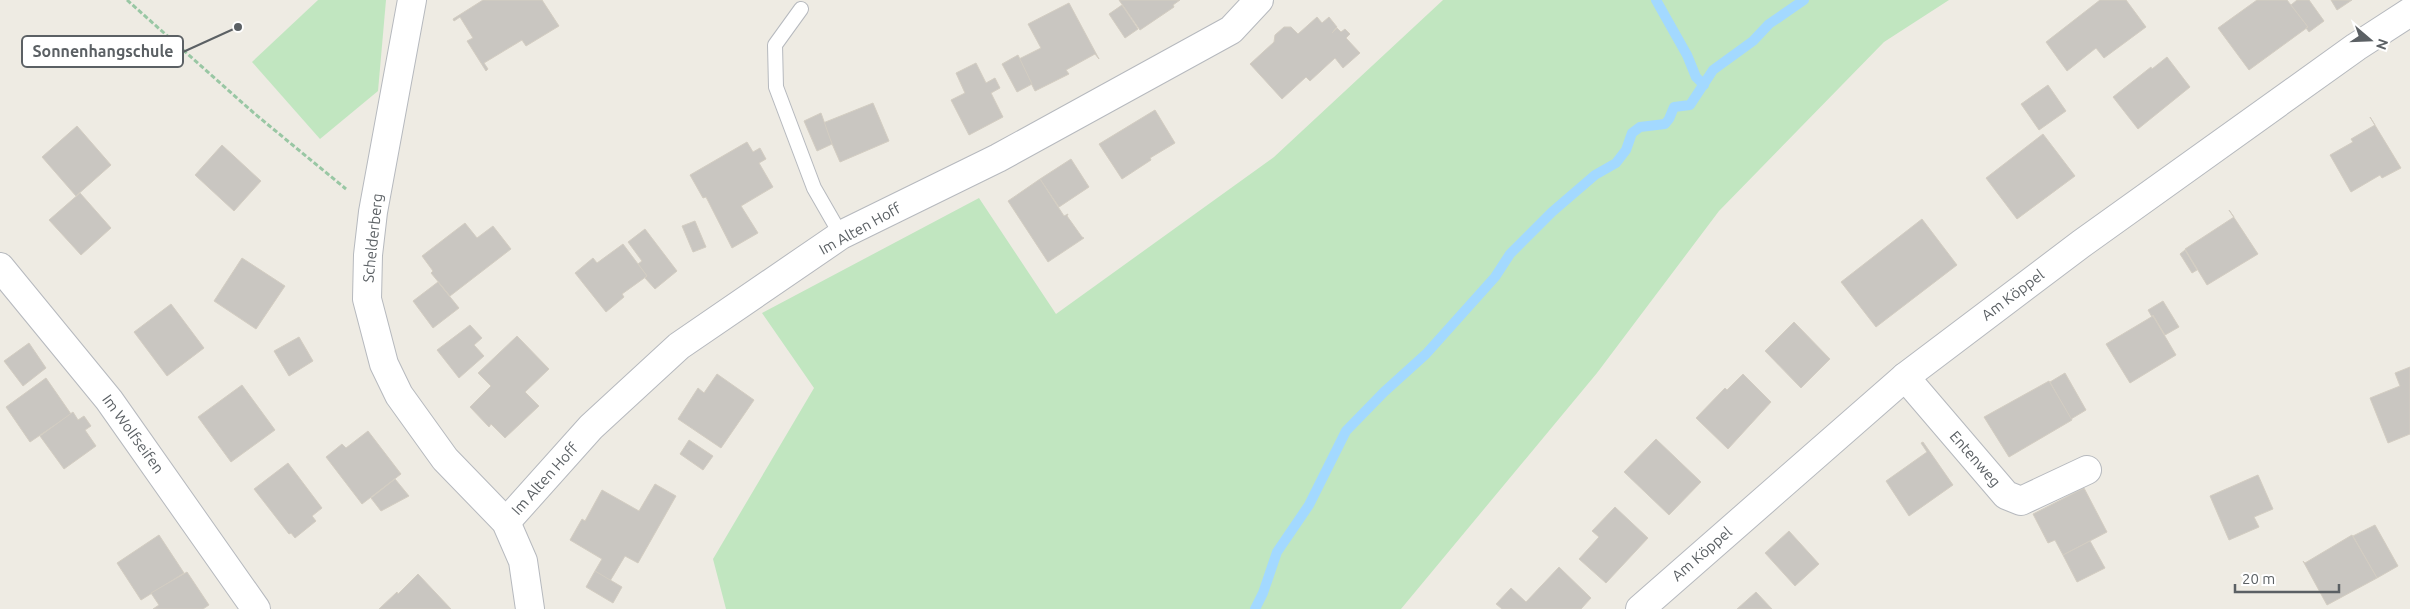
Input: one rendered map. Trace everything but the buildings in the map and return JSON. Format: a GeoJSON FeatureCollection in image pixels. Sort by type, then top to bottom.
{"type":"FeatureCollection","features":[{"type":"Feature","properties":{"kind":"street","name":"Schelderberg"},"geometry":{"type":"LineString","coordinates":[[412,0],[373,212],[368,255],[367,299],[384,364],[399,394],[445,459],[506,522],[522,561],[530,609]]}},
{"type":"Feature","properties":{"kind":"street","name":"Im Alten Hoff"},"geometry":{"type":"LineString","coordinates":[[506,522],[591,427],[678,346],[841,235],[998,158],[1231,30],[1259,0]]}},
{"type":"Feature","properties":{"kind":"street","name":"Am Köppel"},"geometry":{"type":"LineString","coordinates":[[1640,609],[1905,377],[2081,244],[2356,47],[2410,12]]}},
{"type":"Feature","properties":{"kind":"street","name":"Im Wolfseifen"},"geometry":{"type":"LineString","coordinates":[[0,266],[109,400],[256,609]]}},
{"type":"Feature","properties":{"kind":"street","name":"Entenweg"},"geometry":{"type":"LineString","coordinates":[[1905,377],[2006,496],[2021,501],[2087,470]]}},
{"type":"Feature","properties":{"kind":"lane"},"geometry":{"type":"LineString","coordinates":[[801,9],[775,45],[776,87],[814,188],[841,235]]}},
{"type":"Feature","properties":{"kind":"path"},"geometry":{"type":"LineString","coordinates":[[127,0],[255,114],[373,212]]}},
{"type":"Feature","properties":{"kind":"green space"},"geometry":{"type":"Polygon","coordinates":[[[318,0],[386,0],[378,91],[320,139],[252,62],[318,0]]]}},
{"type":"Feature","properties":{"kind":"green space"},"geometry":{"type":"Polygon","coordinates":[[[1443,0],[1949,0],[1884,42],[1719,211],[1597,373],[1401,609],[726,609],[713,559],[814,388],[762,313],[979,198],[1056,314],[1274,157],[1443,0]]]}},
{"type":"Feature","properties":{"kind":"waterway"},"geometry":{"type":"LineString","coordinates":[[1656,0],[1687,55],[1696,77],[1704,85]]}},
{"type":"Feature","properties":{"kind":"waterway"},"geometry":{"type":"LineString","coordinates":[[1255,609],[1263,593],[1277,552],[1309,505],[1346,431],[1384,392],[1426,354],[1495,277],[1510,254],[1552,212],[1595,175],[1616,163],[1626,150],[1632,133],[1640,127],[1665,124],[1674,107],[1690,105],[1713,70],[1753,41],[1769,24],[1804,0]]}},
{"type":"Feature","properties":{"kind":"place","name":"Sonnenhangschule"},"geometry":{"type":"Point","coordinates":[238,27]}}]}
